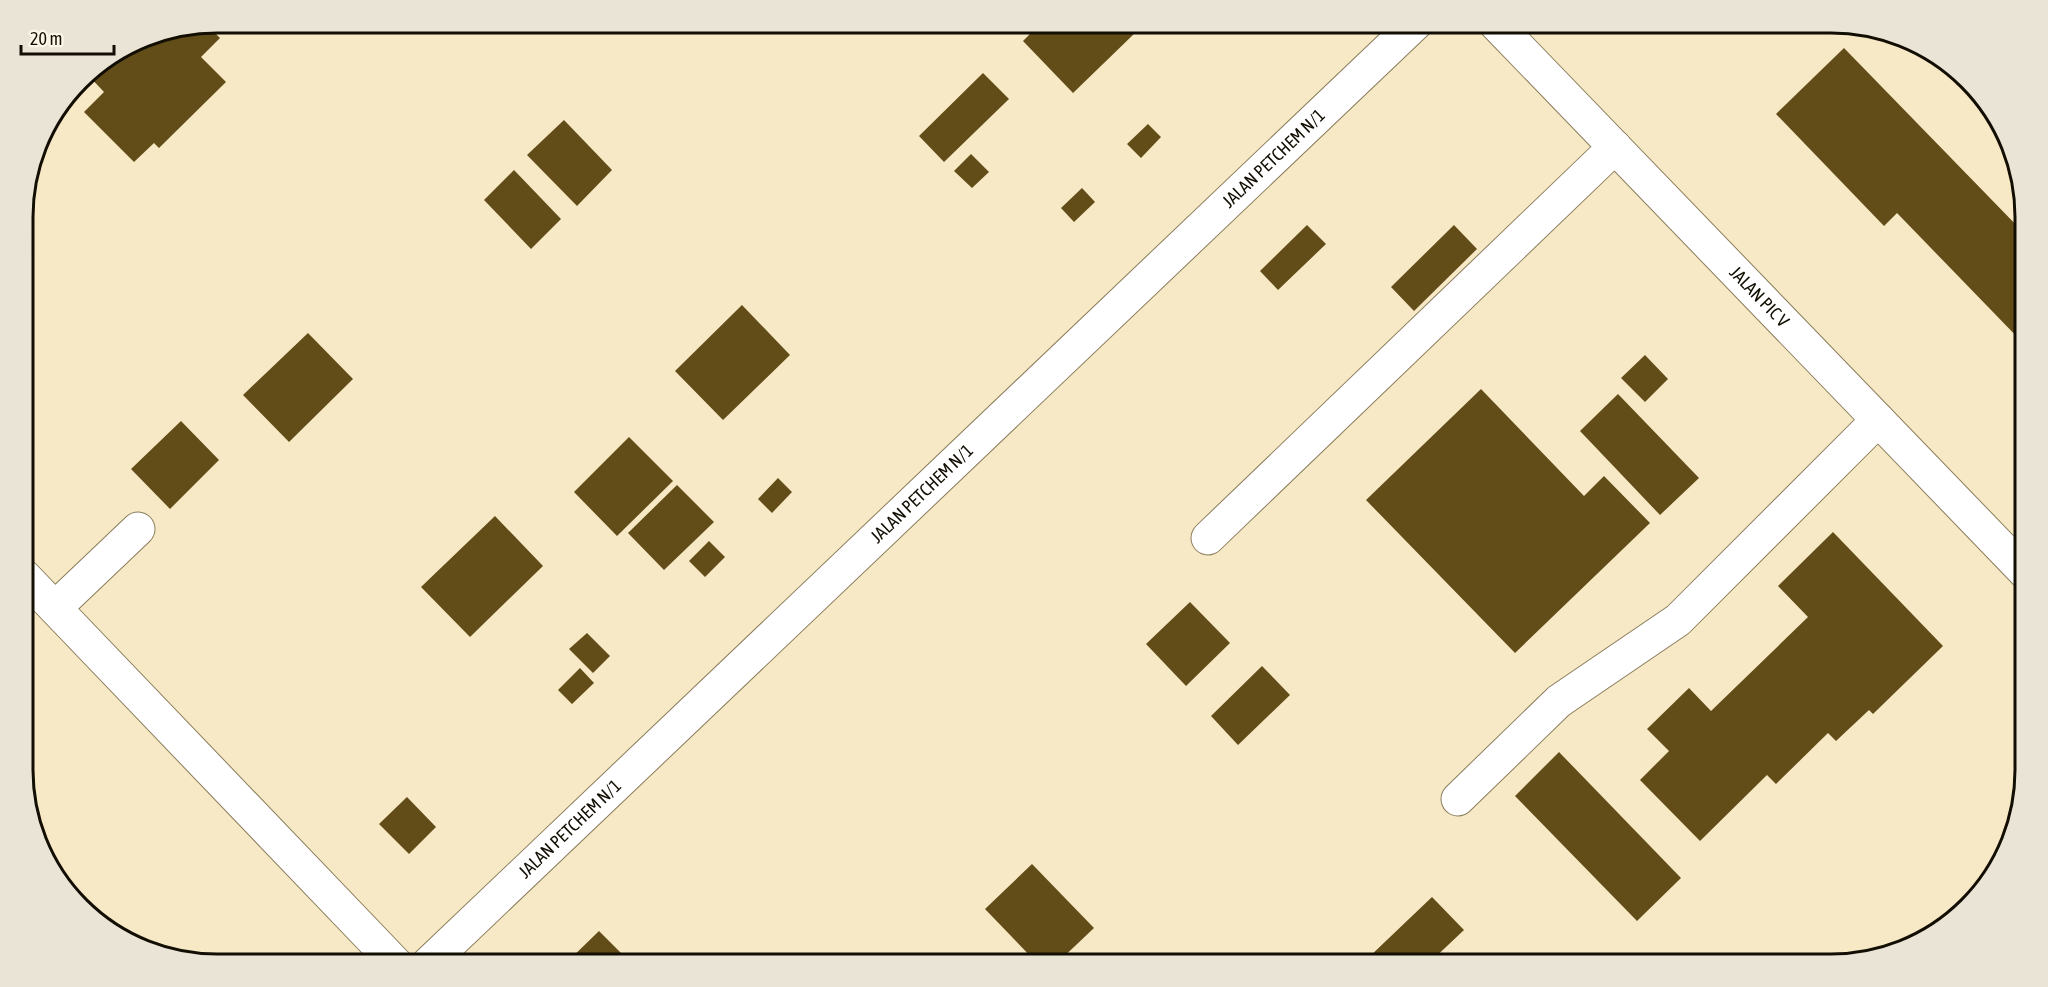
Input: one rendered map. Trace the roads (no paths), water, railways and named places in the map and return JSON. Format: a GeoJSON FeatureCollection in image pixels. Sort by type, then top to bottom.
{"type":"FeatureCollection","features":[{"type":"Feature","properties":{"kind":"street","name":"JALAN PETCHEM N/1"},"geometry":{"type":"LineString","coordinates":[[438,954],[1405,33]]}},
{"type":"Feature","properties":{"kind":"street","name":"JALAN PIC V"},"geometry":{"type":"LineString","coordinates":[[1505,33],[2015,562]]}},
{"type":"Feature","properties":{"kind":"street"},"geometry":{"type":"LineString","coordinates":[[1208,538],[1615,147]]}},
{"type":"Feature","properties":{"kind":"street"},"geometry":{"type":"LineString","coordinates":[[1458,799],[1559,701],[1678,620],[1878,420]]}},
{"type":"Feature","properties":{"kind":"street"},"geometry":{"type":"LineString","coordinates":[[55,609],[138,529]]}},
{"type":"Feature","properties":{"kind":"street"},"geometry":{"type":"LineString","coordinates":[[33,586],[386,954]]}}]}
